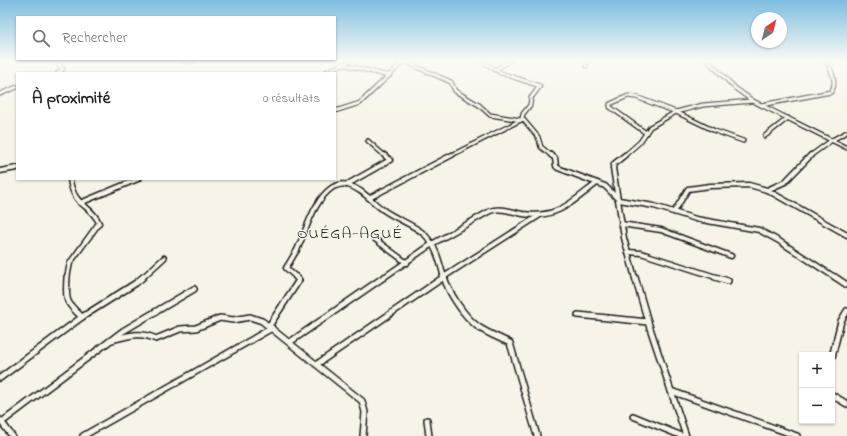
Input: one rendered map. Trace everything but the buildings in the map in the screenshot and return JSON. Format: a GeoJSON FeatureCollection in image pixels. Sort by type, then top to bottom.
{"type":"FeatureCollection","features":[{"type":"Feature","properties":{"kind":"street"},"geometry":{"type":"LineString","coordinates":[[336,111],[360,103],[383,81]]}},
{"type":"Feature","properties":{"kind":"street"},"geometry":{"type":"LineString","coordinates":[[451,81],[454,86],[455,91],[479,105],[488,114],[522,120],[536,134],[541,147],[555,158],[557,168],[597,182],[608,188],[619,200],[654,206],[696,219],[759,230],[779,241],[847,285]]}},
{"type":"Feature","properties":{"kind":"street"},"geometry":{"type":"LineString","coordinates":[[522,120],[522,116],[530,105],[531,98],[540,86],[527,81]]}},
{"type":"Feature","properties":{"kind":"street"},"geometry":{"type":"LineString","coordinates":[[729,81],[753,101],[847,148]]}},
{"type":"Feature","properties":{"kind":"street"},"geometry":{"type":"LineString","coordinates":[[761,105],[831,92],[833,90],[834,81]]}},
{"type":"Feature","properties":{"kind":"street"},"geometry":{"type":"LineString","coordinates":[[0,92],[16,87]]}},
{"type":"Feature","properties":{"kind":"street"},"geometry":{"type":"LineString","coordinates":[[646,133],[610,107],[610,104],[626,97],[633,96],[676,112],[715,131],[743,141]]}},
{"type":"Feature","properties":{"kind":"street"},"geometry":{"type":"LineString","coordinates":[[686,436],[648,322],[624,238],[613,168],[614,164],[640,142],[654,124],[676,112],[704,105],[753,101]]}},
{"type":"Feature","properties":{"kind":"street"},"geometry":{"type":"LineString","coordinates":[[765,136],[788,118]]}},
{"type":"Feature","properties":{"kind":"street"},"geometry":{"type":"LineString","coordinates":[[369,198],[522,120]]}},
{"type":"Feature","properties":{"kind":"street"},"geometry":{"type":"LineString","coordinates":[[767,190],[785,182],[812,154],[832,140],[847,132]]}},
{"type":"Feature","properties":{"kind":"street"},"geometry":{"type":"LineString","coordinates":[[346,185],[390,160],[368,141]]}},
{"type":"Feature","properties":{"kind":"street"},"geometry":{"type":"LineString","coordinates":[[0,171],[16,168]]}},
{"type":"Feature","properties":{"kind":"street"},"geometry":{"type":"LineString","coordinates":[[70,180],[71,188],[77,200],[97,218],[99,223],[70,263],[67,276],[66,296],[68,305],[82,317]]}},
{"type":"Feature","properties":{"kind":"street"},"geometry":{"type":"LineString","coordinates":[[80,203],[136,180]]}},
{"type":"Feature","properties":{"kind":"street"},"geometry":{"type":"LineString","coordinates":[[290,342],[432,244],[490,211],[496,209],[540,215],[550,214],[558,211],[597,182]]}},
{"type":"Feature","properties":{"kind":"street"},"geometry":{"type":"LineString","coordinates":[[674,212],[685,192],[692,188],[733,184],[757,186],[767,190],[847,235]]}},
{"type":"Feature","properties":{"kind":"street"},"geometry":{"type":"LineString","coordinates":[[83,436],[271,327],[299,280],[286,268],[297,250],[310,218],[329,191],[337,186],[346,185],[353,186],[383,210],[421,231],[432,244],[445,276],[449,292],[473,323],[508,341],[512,346],[537,436]]}},
{"type":"Feature","properties":{"kind":"street"},"geometry":{"type":"LineString","coordinates":[[317,364],[445,276],[540,215]]}},
{"type":"Feature","properties":{"kind":"street"},"geometry":{"type":"LineString","coordinates":[[621,224],[661,230],[730,256]]}},
{"type":"Feature","properties":{"kind":"street"},"geometry":{"type":"LineString","coordinates":[[376,240],[407,262]]}},
{"type":"Feature","properties":{"kind":"street"},"geometry":{"type":"LineString","coordinates":[[629,252],[641,253],[728,281]]}},
{"type":"Feature","properties":{"kind":"street"},"geometry":{"type":"LineString","coordinates":[[0,378],[82,317],[136,284],[164,258]]}},
{"type":"Feature","properties":{"kind":"street"},"geometry":{"type":"LineString","coordinates":[[12,436],[1,421],[144,318],[194,290]]}},
{"type":"Feature","properties":{"kind":"street"},"geometry":{"type":"LineString","coordinates":[[833,352],[841,321],[847,311]]}},
{"type":"Feature","properties":{"kind":"street"},"geometry":{"type":"LineString","coordinates":[[578,315],[648,322]]}},
{"type":"Feature","properties":{"kind":"street"},"geometry":{"type":"LineString","coordinates":[[112,340],[143,333],[149,334],[156,339],[160,339],[180,330],[196,328],[220,318],[233,320],[250,317],[262,321],[362,401],[365,412],[363,436]]}},
{"type":"Feature","properties":{"kind":"street"},"geometry":{"type":"LineString","coordinates":[[671,391],[797,436]]}},
{"type":"Feature","properties":{"kind":"street"},"geometry":{"type":"LineString","coordinates":[[835,397],[847,404]]}},
{"type":"Feature","properties":{"kind":"street"},"geometry":{"type":"LineString","coordinates":[[633,416],[682,436]]}},
{"type":"Feature","properties":{"kind":"street"},"geometry":{"type":"LineString","coordinates":[[427,420],[429,436]]}},
{"type":"Feature","properties":{"kind":"district","name":"OUÉGA-AGUÉ"},"geometry":{"type":"Point","coordinates":[350,232]}}]}
